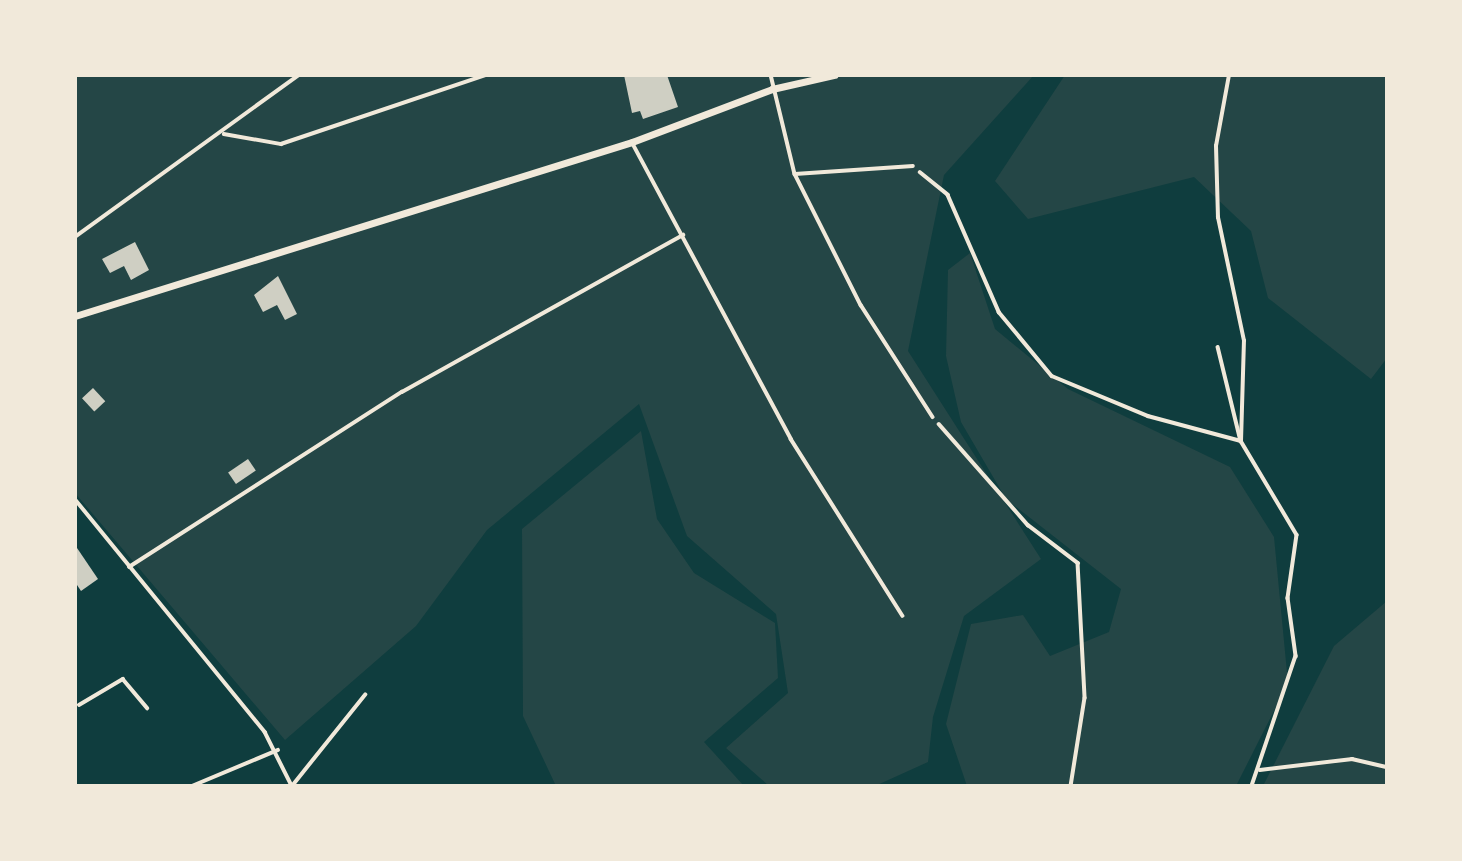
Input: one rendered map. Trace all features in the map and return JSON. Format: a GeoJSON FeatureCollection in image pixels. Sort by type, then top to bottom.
{"type":"FeatureCollection","features":[{"type":"Feature","properties":{"kind":"street"},"geometry":{"type":"LineString","coordinates":[[75,316],[632,142],[772,89],[834,75]]}},
{"type":"Feature","properties":{"kind":"lane"},"geometry":{"type":"LineString","coordinates":[[75,237],[224,134],[299,75]]}},
{"type":"Feature","properties":{"kind":"lane"},"geometry":{"type":"LineString","coordinates":[[224,134],[281,144],[486,75]]}},
{"type":"Feature","properties":{"kind":"lane"},"geometry":{"type":"LineString","coordinates":[[771,75],[772,89],[795,174],[862,305],[933,417]]}},
{"type":"Feature","properties":{"kind":"lane"},"geometry":{"type":"LineString","coordinates":[[632,142],[791,439],[903,616]]}},
{"type":"Feature","properties":{"kind":"lane"},"geometry":{"type":"LineString","coordinates":[[795,174],[914,166]]}},
{"type":"Feature","properties":{"kind":"lane"},"geometry":{"type":"LineString","coordinates":[[129,567],[402,392],[682,235]]}},
{"type":"Feature","properties":{"kind":"lane"},"geometry":{"type":"LineString","coordinates":[[75,499],[278,750],[292,786],[365,695]]}},
{"type":"Feature","properties":{"kind":"lane"},"geometry":{"type":"LineString","coordinates":[[75,699],[77,706],[123,679],[147,708]]}},
{"type":"Feature","properties":{"kind":"lane"},"geometry":{"type":"LineString","coordinates":[[192,786],[278,750]]}},
{"type":"Feature","properties":{"kind":"path"},"geometry":{"type":"LineString","coordinates":[[1229,75],[1216,146],[1218,218],[1244,341],[1241,441]]}},
{"type":"Feature","properties":{"kind":"path"},"geometry":{"type":"LineString","coordinates":[[914,166],[948,195],[999,312],[1052,376],[1148,416],[1241,441]]}},
{"type":"Feature","properties":{"kind":"path"},"geometry":{"type":"LineString","coordinates":[[1219,347],[1241,441],[1297,535],[1288,598],[1296,656],[1260,770],[1252,786]]}},
{"type":"Feature","properties":{"kind":"path"},"geometry":{"type":"LineString","coordinates":[[933,417],[1028,525],[1077,563],[1085,698],[1071,786]]}},
{"type":"Feature","properties":{"kind":"path"},"geometry":{"type":"LineString","coordinates":[[1260,770],[1352,759],[1387,767]]}},
{"type":"Feature","properties":{"kind":"shaded area"},"geometry":{"type":"Polygon","coordinates":[[[75,75],[1034,75],[944,175],[908,351],[1041,559],[964,616],[933,717],[928,762],[875,786],[769,786],[726,748],[788,693],[776,614],[687,536],[639,404],[487,530],[416,626],[285,740],[75,493],[75,75]]]}},
{"type":"Feature","properties":{"kind":"shaded area"},"geometry":{"type":"Polygon","coordinates":[[[1065,75],[1387,75],[1387,358],[1371,379],[1268,298],[1251,231],[1194,177],[1028,219],[995,181],[1065,75]]]}},
{"type":"Feature","properties":{"kind":"shaded area"},"geometry":{"type":"Polygon","coordinates":[[[970,253],[995,329],[1068,389],[1230,467],[1274,537],[1288,683],[1236,786],[967,786],[946,724],[971,624],[1023,615],[1050,656],[1109,632],[1121,589],[1006,499],[961,422],[946,356],[948,270],[970,253]]]}},
{"type":"Feature","properties":{"kind":"shaded area"},"geometry":{"type":"Polygon","coordinates":[[[641,431],[657,519],[694,573],[775,623],[778,678],[704,742],[744,786],[556,786],[523,716],[522,529],[641,431]]]}},
{"type":"Feature","properties":{"kind":"shaded area"},"geometry":{"type":"Polygon","coordinates":[[[1387,601],[1387,786],[1263,786],[1334,646],[1387,601]]]}},
{"type":"Feature","properties":{"kind":"building"},"geometry":{"type":"Polygon","coordinates":[[[624,75],[667,75],[678,107],[643,119],[640,111],[632,113],[624,75]]]}},
{"type":"Feature","properties":{"kind":"building"},"geometry":{"type":"Polygon","coordinates":[[[135,242],[149,270],[131,280],[124,266],[110,273],[102,259],[135,242]]]}},
{"type":"Feature","properties":{"kind":"building"},"geometry":{"type":"Polygon","coordinates":[[[278,276],[297,314],[285,320],[277,305],[263,312],[254,295],[278,276]]]}},
{"type":"Feature","properties":{"kind":"building"},"geometry":{"type":"Polygon","coordinates":[[[93,388],[105,401],[94,411],[82,398],[93,388]]]}},
{"type":"Feature","properties":{"kind":"building"},"geometry":{"type":"Polygon","coordinates":[[[248,459],[256,471],[236,484],[228,472],[248,459]]]}},
{"type":"Feature","properties":{"kind":"building"},"geometry":{"type":"Polygon","coordinates":[[[75,545],[98,579],[81,591],[75,582],[75,545]]]}}]}
